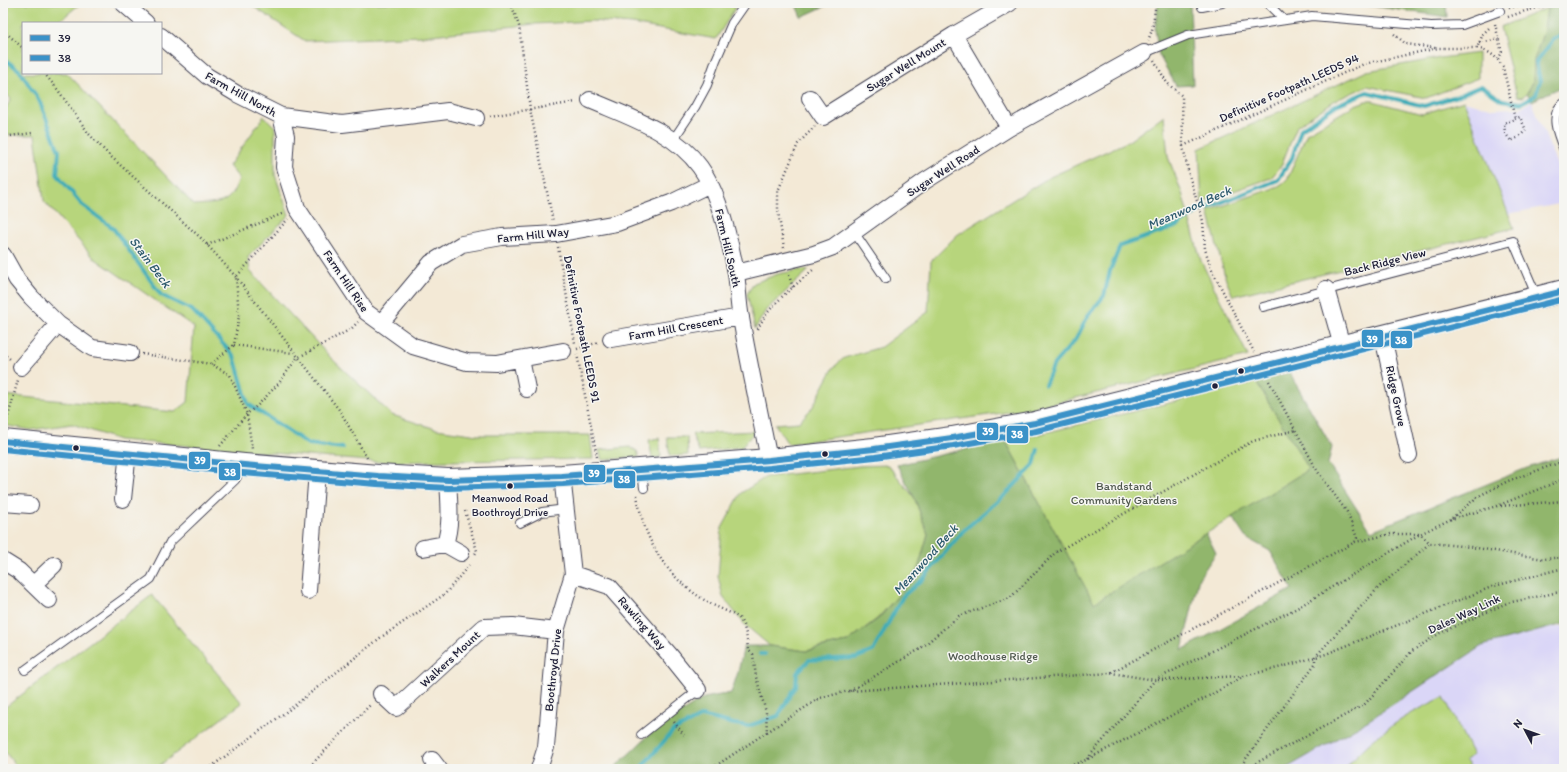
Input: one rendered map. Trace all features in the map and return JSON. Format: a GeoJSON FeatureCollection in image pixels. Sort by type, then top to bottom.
{"type":"FeatureCollection","features":[{"type":"Feature","properties":{"kind":"street"},"geometry":{"type":"LineString","coordinates":[[123,3],[145,22]]}},
{"type":"Feature","properties":{"kind":"street","name":"Sugar Well Mount"},"geometry":{"type":"LineString","coordinates":[[823,117],[954,35],[1010,3]]}},
{"type":"Feature","properties":{"kind":"street"},"geometry":{"type":"LineString","coordinates":[[954,35],[1009,128]]}},
{"type":"Feature","properties":{"kind":"street","name":"Farm Hill North"},"geometry":{"type":"LineString","coordinates":[[162,37],[207,76],[237,94],[281,116],[342,124],[448,111],[476,118]]}},
{"type":"Feature","properties":{"kind":"street","name":"Sugar Well Road"},"geometry":{"type":"LineString","coordinates":[[736,273],[814,254],[833,247],[925,181],[1009,128],[1144,53]]}},
{"type":"Feature","properties":{"kind":"street"},"geometry":{"type":"LineString","coordinates":[[810,98],[823,117]]}},
{"type":"Feature","properties":{"kind":"street","name":"Farm Hill South"},"geometry":{"type":"LineString","coordinates":[[590,100],[644,123],[673,140],[700,166],[710,184],[722,216],[736,273],[741,317],[769,460]]}},
{"type":"Feature","properties":{"kind":"street","name":"Farm Hill Rise"},"geometry":{"type":"LineString","coordinates":[[281,116],[286,136],[284,167],[297,208],[366,312],[413,346],[467,362],[497,363],[569,350]]}},
{"type":"Feature","properties":{"kind":"street","name":"Farm Hill Way"},"geometry":{"type":"LineString","coordinates":[[381,323],[431,263],[462,244],[502,237],[556,234],[617,223],[671,203],[710,184]]}},
{"type":"Feature","properties":{"kind":"street"},"geometry":{"type":"LineString","coordinates":[[3,255],[17,280],[31,297],[58,324],[92,348],[130,353]]}},
{"type":"Feature","properties":{"kind":"street"},"geometry":{"type":"LineString","coordinates":[[1326,289],[1342,346]]}},
{"type":"Feature","properties":{"kind":"street"},"geometry":{"type":"LineString","coordinates":[[5,433],[56,447],[128,452],[207,462],[378,476],[448,480],[562,476],[609,472],[641,483],[769,460],[874,449],[945,439],[1035,423],[1564,292]]}},
{"type":"Feature","properties":{"kind":"street","name":"Farm Hill Crescent"},"geometry":{"type":"LineString","coordinates":[[611,339],[741,317]]}},
{"type":"Feature","properties":{"kind":"street"},"geometry":{"type":"LineString","coordinates":[[21,368],[58,324]]}},
{"type":"Feature","properties":{"kind":"street","name":"Ridge Grove"},"geometry":{"type":"LineString","coordinates":[[1383,337],[1409,455]]}},
{"type":"Feature","properties":{"kind":"street"},"geometry":{"type":"LineString","coordinates":[[521,359],[527,389]]}},
{"type":"Feature","properties":{"kind":"street"},"geometry":{"type":"LineString","coordinates":[[123,499],[128,452]]}},
{"type":"Feature","properties":{"kind":"street"},"geometry":{"type":"LineString","coordinates":[[308,591],[317,471]]}},
{"type":"Feature","properties":{"kind":"street","name":"Boothroyd Drive"},"geometry":{"type":"LineString","coordinates":[[539,769],[546,747],[556,631],[573,574],[562,476]]}},
{"type":"Feature","properties":{"kind":"street"},"geometry":{"type":"LineString","coordinates":[[445,544],[448,534],[449,520],[448,480]]}},
{"type":"Feature","properties":{"kind":"street"},"geometry":{"type":"LineString","coordinates":[[3,503],[30,505]]}},
{"type":"Feature","properties":{"kind":"street"},"geometry":{"type":"LineString","coordinates":[[423,548],[445,544],[468,558]]}},
{"type":"Feature","properties":{"kind":"street"},"geometry":{"type":"LineString","coordinates":[[3,561],[19,570],[49,600]]}},
{"type":"Feature","properties":{"kind":"street"},"geometry":{"type":"LineString","coordinates":[[34,584],[54,565]]}},
{"type":"Feature","properties":{"kind":"street","name":"Rawling Way"},"geometry":{"type":"LineString","coordinates":[[573,574],[609,586],[698,690]]}},
{"type":"Feature","properties":{"kind":"street","name":"Walkers Mount"},"geometry":{"type":"LineString","coordinates":[[381,694],[396,708],[484,627],[513,626],[556,631]]}},
{"type":"Feature","properties":{"kind":"lane"},"geometry":{"type":"LineString","coordinates":[[673,140],[701,96],[732,23],[746,3]]}},
{"type":"Feature","properties":{"kind":"lane"},"geometry":{"type":"LineString","coordinates":[[1202,7],[1222,3]]}},
{"type":"Feature","properties":{"kind":"lane"},"geometry":{"type":"LineString","coordinates":[[1267,3],[1284,20]]}},
{"type":"Feature","properties":{"kind":"lane"},"geometry":{"type":"LineString","coordinates":[[1144,53],[1188,35],[1312,16],[1431,26],[1462,25],[1500,11]]}},
{"type":"Feature","properties":{"kind":"lane"},"geometry":{"type":"LineString","coordinates":[[1564,104],[1556,111],[1554,118],[1564,150]]}},
{"type":"Feature","properties":{"kind":"lane"},"geometry":{"type":"LineString","coordinates":[[854,232],[886,280]]}},
{"type":"Feature","properties":{"kind":"lane","name":"Back Ridge View"},"geometry":{"type":"LineString","coordinates":[[1263,307],[1326,289],[1513,241],[1538,298]]}},
{"type":"Feature","properties":{"kind":"lane"},"geometry":{"type":"LineString","coordinates":[[25,670],[151,579],[170,542],[249,465]]}},
{"type":"Feature","properties":{"kind":"lane"},"geometry":{"type":"LineString","coordinates":[[520,523],[542,512],[566,509]]}},
{"type":"Feature","properties":{"kind":"lane"},"geometry":{"type":"LineString","coordinates":[[641,736],[698,690]]}},
{"type":"Feature","properties":{"kind":"path","name":"Definitive Footpath LEEDS 91"},"geometry":{"type":"LineString","coordinates":[[511,3],[519,26],[530,109],[556,234],[569,350],[599,464],[608,463],[609,472]]}},
{"type":"Feature","properties":{"kind":"path"},"geometry":{"type":"LineString","coordinates":[[1156,3],[1152,30],[1144,53],[1154,60],[1159,66],[1167,83],[1182,96],[1183,146],[1203,221],[1205,249],[1210,268],[1318,472],[1347,512],[1357,538],[1355,542]]}},
{"type":"Feature","properties":{"kind":"path"},"geometry":{"type":"LineString","coordinates":[[1500,11],[1530,3]]}},
{"type":"Feature","properties":{"kind":"path"},"geometry":{"type":"LineString","coordinates":[[1502,20],[1528,10],[1556,3]]}},
{"type":"Feature","properties":{"kind":"path"},"geometry":{"type":"LineString","coordinates":[[1386,22],[1397,37],[1406,44],[1438,48]]}},
{"type":"Feature","properties":{"kind":"path"},"geometry":{"type":"LineString","coordinates":[[1498,59],[1502,53],[1495,22],[1483,34],[1477,48],[1488,51],[1498,59],[1503,67],[1515,119]]}},
{"type":"Feature","properties":{"kind":"path"},"geometry":{"type":"LineString","coordinates":[[3,30],[22,47]]}},
{"type":"Feature","properties":{"kind":"path"},"geometry":{"type":"LineString","coordinates":[[1479,44],[1499,39]]}},
{"type":"Feature","properties":{"kind":"path","name":"Definitive Footpath LEEDS 94"},"geometry":{"type":"LineString","coordinates":[[1183,146],[1364,64],[1438,48],[1477,48]]}},
{"type":"Feature","properties":{"kind":"path"},"geometry":{"type":"LineString","coordinates":[[45,74],[89,134],[108,154],[207,245],[236,277],[297,358],[340,411],[378,476]]}},
{"type":"Feature","properties":{"kind":"path"},"geometry":{"type":"LineString","coordinates":[[476,118],[590,100]]}},
{"type":"Feature","properties":{"kind":"path"},"geometry":{"type":"LineString","coordinates":[[793,288],[785,261],[778,211],[778,191],[798,144],[823,117]]}},
{"type":"Feature","properties":{"kind":"path"},"geometry":{"type":"LineString","coordinates":[[1520,117],[1526,130],[1519,137],[1511,141],[1506,133],[1504,123],[1515,119],[1520,117]]}},
{"type":"Feature","properties":{"kind":"path"},"geometry":{"type":"LineString","coordinates":[[3,137],[32,133]]}},
{"type":"Feature","properties":{"kind":"path"},"geometry":{"type":"LineString","coordinates":[[207,245],[297,208]]}},
{"type":"Feature","properties":{"kind":"path"},"geometry":{"type":"LineString","coordinates":[[211,364],[234,345],[239,316],[236,277],[297,208]]}},
{"type":"Feature","properties":{"kind":"path"},"geometry":{"type":"LineString","coordinates":[[748,354],[761,323],[776,304],[817,267]]}},
{"type":"Feature","properties":{"kind":"path"},"geometry":{"type":"LineString","coordinates":[[207,462],[247,414],[279,383],[297,358],[351,329],[366,312]]}},
{"type":"Feature","properties":{"kind":"path"},"geometry":{"type":"LineString","coordinates":[[569,350],[611,339]]}},
{"type":"Feature","properties":{"kind":"path"},"geometry":{"type":"LineString","coordinates":[[234,345],[294,353]]}},
{"type":"Feature","properties":{"kind":"path"},"geometry":{"type":"LineString","coordinates":[[130,353],[211,364],[230,375],[247,414],[249,465]]}},
{"type":"Feature","properties":{"kind":"path"},"geometry":{"type":"LineString","coordinates":[[5,433],[21,368]]}},
{"type":"Feature","properties":{"kind":"path"},"geometry":{"type":"LineString","coordinates":[[849,691],[920,649],[959,616],[1010,598],[1056,552],[1253,441],[1296,430]]}},
{"type":"Feature","properties":{"kind":"path"},"geometry":{"type":"LineString","coordinates":[[1451,519],[1477,497],[1508,481],[1564,461]]}},
{"type":"Feature","properties":{"kind":"path"},"geometry":{"type":"LineString","coordinates":[[1086,760],[1155,680],[1297,608],[1420,534],[1451,519],[1497,506],[1564,479]]}},
{"type":"Feature","properties":{"kind":"path"},"geometry":{"type":"LineString","coordinates":[[641,483],[641,518],[650,540],[664,566],[702,599],[713,606],[738,617],[747,633],[748,650],[753,654],[756,677],[766,714],[767,732]]}},
{"type":"Feature","properties":{"kind":"path"},"geometry":{"type":"LineString","coordinates":[[1497,506],[1564,501]]}},
{"type":"Feature","properties":{"kind":"path"},"geometry":{"type":"LineString","coordinates":[[208,769],[290,709],[380,638],[445,594],[468,558],[477,551],[464,507]]}},
{"type":"Feature","properties":{"kind":"path"},"geometry":{"type":"LineString","coordinates":[[1110,673],[1355,542],[1391,534],[1420,534],[1430,543],[1471,547],[1544,559],[1564,557]]}},
{"type":"Feature","properties":{"kind":"path"},"geometry":{"type":"LineString","coordinates":[[1240,769],[1244,760],[1315,664],[1315,657],[1378,588],[1430,543]]}},
{"type":"Feature","properties":{"kind":"path"},"geometry":{"type":"LineString","coordinates":[[710,769],[820,698],[849,691],[1110,673],[1155,680],[1244,676],[1315,657],[1494,586],[1564,568]]}},
{"type":"Feature","properties":{"kind":"path","name":"Dales Way Link"},"geometry":{"type":"LineString","coordinates":[[1245,769],[1364,705],[1412,651],[1440,633],[1506,604],[1564,591]]}},
{"type":"Feature","properties":{"kind":"path"},"geometry":{"type":"LineString","coordinates":[[1062,769],[1086,760],[1244,676]]}},
{"type":"Feature","properties":{"kind":"path"},"geometry":{"type":"LineString","coordinates":[[306,769],[381,694]]}},
{"type":"Feature","properties":{"kind":"path"},"geometry":{"type":"LineString","coordinates":[[674,721],[684,735]]}},
{"type":"Feature","properties":{"kind":"shaded area"},"geometry":{"type":"Polygon","coordinates":[[[1464,101],[1494,109],[1520,108],[1532,101],[1557,165],[1564,174],[1564,203],[1508,214],[1464,101]]]}},
{"type":"Feature","properties":{"kind":"shaded area"},"geometry":{"type":"Polygon","coordinates":[[[1564,626],[1564,769],[1285,769],[1369,720],[1482,646],[1545,629],[1564,626]]]}},
{"type":"Feature","properties":{"kind":"green space"},"geometry":{"type":"Polygon","coordinates":[[[3,3],[81,3],[58,22],[22,22],[22,74],[68,74],[194,205],[217,203],[228,198],[232,194],[239,178],[229,166],[264,116],[275,127],[275,175],[289,215],[248,257],[250,271],[331,358],[392,415],[436,429],[478,435],[590,435],[593,459],[379,462],[119,440],[72,424],[31,430],[3,425],[3,395],[175,412],[188,402],[194,327],[94,258],[44,201],[35,135],[3,135],[3,113],[11,99],[3,90],[3,3]]]}},
{"type":"Feature","properties":{"kind":"green space"},"geometry":{"type":"Polygon","coordinates":[[[248,3],[736,3],[734,10],[716,39],[632,24],[592,21],[535,24],[422,36],[305,41],[248,3]]]}},
{"type":"Feature","properties":{"kind":"green space"},"geometry":{"type":"Polygon","coordinates":[[[795,3],[832,3],[801,17],[795,3]]]}},
{"type":"Feature","properties":{"kind":"green space"},"geometry":{"type":"Polygon","coordinates":[[[1158,3],[1190,3],[1193,85],[1176,86],[1159,55],[1155,30],[1158,3]]]}},
{"type":"Feature","properties":{"kind":"green space"},"geometry":{"type":"Polygon","coordinates":[[[1351,3],[1446,3],[1447,17],[1351,3]]]}},
{"type":"Feature","properties":{"kind":"green space"},"geometry":{"type":"Polygon","coordinates":[[[1564,3],[1564,86],[1532,101],[1527,93],[1533,82],[1534,60],[1544,30],[1547,8],[1564,3]]]}},
{"type":"Feature","properties":{"kind":"green space"},"geometry":{"type":"Polygon","coordinates":[[[1547,8],[1544,30],[1534,60],[1533,82],[1527,93],[1522,97],[1517,96],[1500,27],[1547,8]]]}},
{"type":"Feature","properties":{"kind":"green space"},"geometry":{"type":"Polygon","coordinates":[[[1478,53],[1478,78],[1426,98],[1367,86],[1334,101],[1297,126],[1281,166],[1271,178],[1202,202],[1199,149],[1367,71],[1478,53]]]}},
{"type":"Feature","properties":{"kind":"green space"},"geometry":{"type":"Polygon","coordinates":[[[1366,101],[1373,101],[1422,114],[1464,101],[1514,228],[1233,296],[1226,280],[1208,211],[1277,187],[1283,183],[1288,178],[1307,133],[1355,105],[1366,101]]]}},
{"type":"Feature","properties":{"kind":"green space"},"geometry":{"type":"Polygon","coordinates":[[[1164,115],[1168,157],[1182,193],[1201,261],[1248,356],[1030,409],[788,444],[775,424],[799,422],[812,408],[834,367],[844,358],[881,347],[928,312],[931,261],[957,235],[1048,178],[1129,141],[1164,115]]]}},
{"type":"Feature","properties":{"kind":"green space"},"geometry":{"type":"Polygon","coordinates":[[[799,270],[809,270],[766,310],[755,329],[747,294],[754,283],[778,274],[799,270]]]}},
{"type":"Feature","properties":{"kind":"green space","name":"Woodhouse Ridge"},"geometry":{"type":"Polygon","coordinates":[[[1289,372],[1332,447],[1328,464],[1371,531],[1527,468],[1564,456],[1564,624],[1482,646],[1369,720],[1285,769],[613,769],[655,729],[704,698],[731,693],[744,646],[770,646],[806,651],[847,642],[879,618],[918,569],[928,534],[914,497],[897,465],[1005,440],[1094,603],[1206,533],[1216,553],[1199,578],[1182,650],[1292,589],[1270,551],[1245,537],[1232,517],[1309,469],[1256,382],[1289,372]]]}},
{"type":"Feature","properties":{"kind":"green space","name":"Bandstand Community Gardens"},"geometry":{"type":"Polygon","coordinates":[[[1256,382],[1309,469],[1094,604],[1005,440],[1036,435],[1256,382]]]}},
{"type":"Feature","properties":{"kind":"green space"},"geometry":{"type":"Polygon","coordinates":[[[755,431],[742,447],[699,452],[692,434],[755,431]]]}},
{"type":"Feature","properties":{"kind":"green space"},"geometry":{"type":"Polygon","coordinates":[[[667,437],[687,437],[688,455],[670,456],[667,437]]]}},
{"type":"Feature","properties":{"kind":"green space"},"geometry":{"type":"Polygon","coordinates":[[[659,438],[661,457],[652,458],[649,440],[659,438]]]}},
{"type":"Feature","properties":{"kind":"green space"},"geometry":{"type":"Polygon","coordinates":[[[630,447],[637,451],[639,457],[602,460],[599,450],[630,447]]]}},
{"type":"Feature","properties":{"kind":"green space"},"geometry":{"type":"Polygon","coordinates":[[[888,465],[914,497],[928,534],[918,569],[902,591],[878,618],[847,642],[806,651],[770,646],[744,624],[723,597],[718,576],[722,528],[741,493],[766,477],[860,466],[888,465]]]}},
{"type":"Feature","properties":{"kind":"green space"},"geometry":{"type":"Polygon","coordinates":[[[152,595],[242,703],[155,769],[18,769],[3,749],[3,709],[152,595]]]}},
{"type":"Feature","properties":{"kind":"green space"},"geometry":{"type":"Polygon","coordinates":[[[1444,697],[1473,755],[1465,760],[1472,769],[1345,769],[1366,746],[1390,727],[1416,711],[1444,697]]]}},
{"type":"Feature","properties":{"kind":"waterway","name":"Meanwood Beck"},"geometry":{"type":"LineString","coordinates":[[1045,385],[1054,364],[1076,339],[1089,314],[1104,296],[1110,271],[1120,246],[1175,227],[1197,212],[1278,180],[1292,158],[1301,129],[1336,105],[1367,92],[1424,106],[1457,96],[1481,86],[1502,100],[1521,103],[1536,95],[1540,81],[1536,62],[1554,39],[1564,33]]}},
{"type":"Feature","properties":{"kind":"waterway","name":"Stain Beck"},"geometry":{"type":"LineString","coordinates":[[3,58],[19,70],[39,100],[59,151],[57,174],[82,205],[113,228],[161,295],[192,310],[234,356],[248,404],[308,444],[343,448]]}},
{"type":"Feature","properties":{"kind":"waterway","name":"Meanwood Beck"},"geometry":{"type":"LineString","coordinates":[[640,769],[673,731],[702,716],[748,726],[778,716],[796,686],[797,673],[809,660],[856,658],[873,651],[903,596],[922,580],[963,531],[1006,494],[1034,465],[1038,449]]}},
{"type":"Feature","properties":{"kind":"waterway"},"geometry":{"type":"LineString","coordinates":[[760,654],[765,654]]}},
{"type":"Feature","properties":{"kind":"transit line","name":"39"},"geometry":{"type":"LineString","coordinates":[[3,441],[244,465],[448,480],[562,476],[769,460],[874,449],[952,438],[1035,423],[1564,291]]}},
{"type":"Feature","properties":{"kind":"transit line","name":"38"},"geometry":{"type":"LineString","coordinates":[[3,449],[243,473],[448,488],[563,484],[770,468],[875,457],[953,446],[1036,431],[1564,299]]}},
{"type":"Feature","properties":{"kind":"place","name":"Meanwood Road Boothroyd Drive"},"geometry":{"type":"Point","coordinates":[510,486]}}]}
